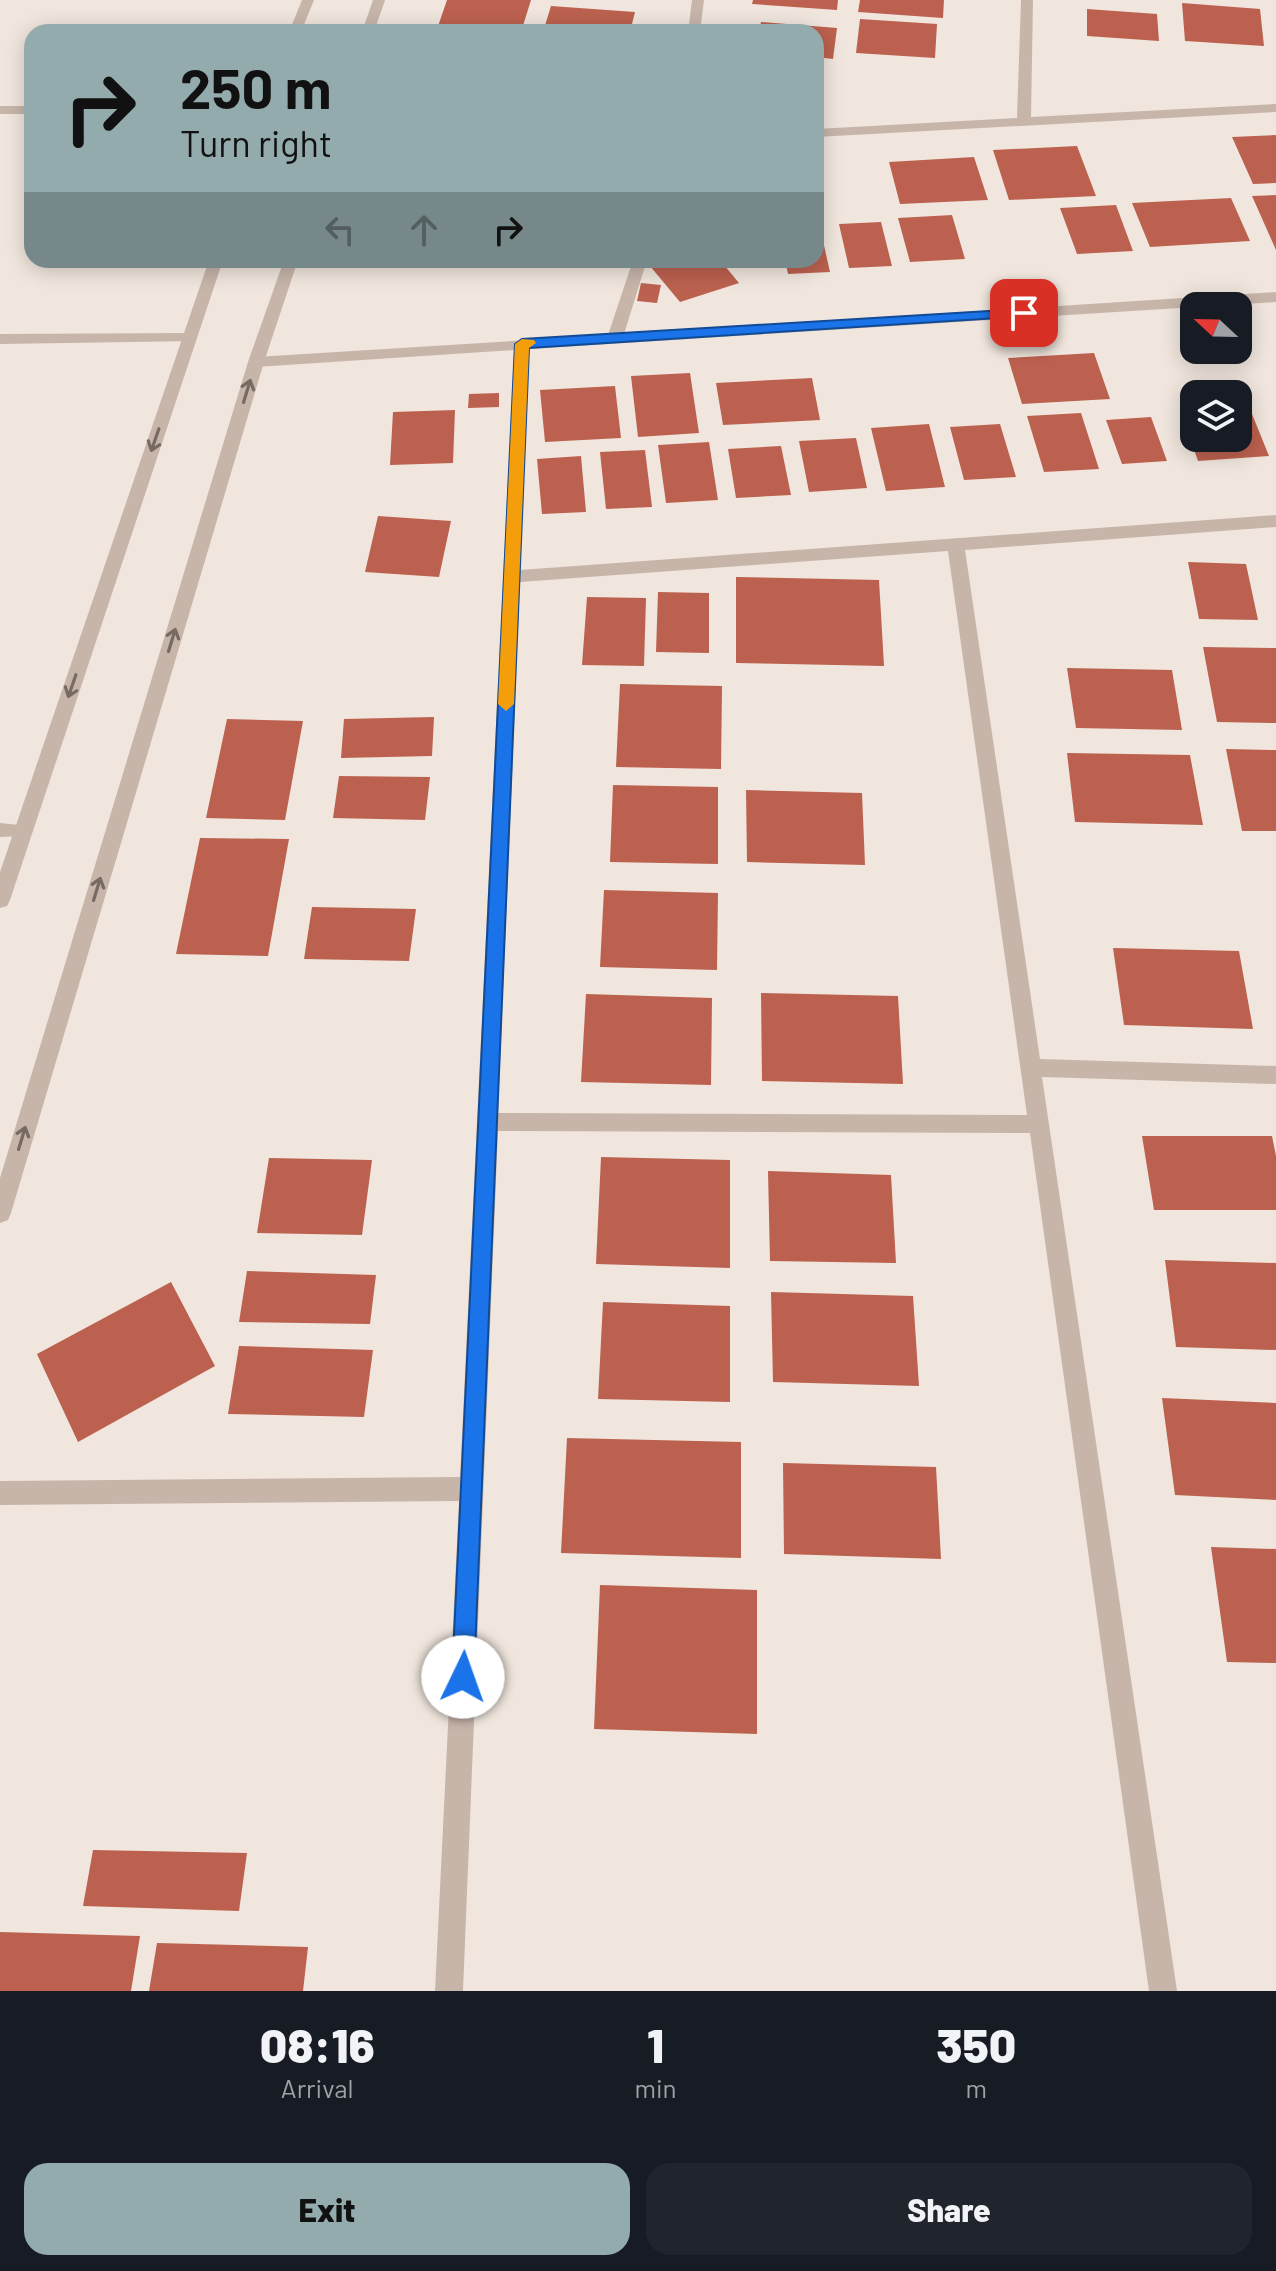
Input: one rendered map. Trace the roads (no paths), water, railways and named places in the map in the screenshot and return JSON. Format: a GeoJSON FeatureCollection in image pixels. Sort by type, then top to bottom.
{"type":"FeatureCollection","features":[{"type":"Feature","properties":{"kind":"street"},"geometry":{"type":"LineString","coordinates":[[298,24],[308,0]]}},
{"type":"Feature","properties":{"kind":"street"},"geometry":{"type":"LineString","coordinates":[[371,24],[379,0]]}},
{"type":"Feature","properties":{"kind":"street"},"geometry":{"type":"LineString","coordinates":[[695,24],[698,0]]}},
{"type":"Feature","properties":{"kind":"street"},"geometry":{"type":"LineString","coordinates":[[1024,122],[1027,0]]}},
{"type":"Feature","properties":{"kind":"street"},"geometry":{"type":"LineString","coordinates":[[824,133],[1276,108]]}},
{"type":"Feature","properties":{"kind":"street"},"geometry":{"type":"LineString","coordinates":[[0,110],[24,110]]}},
{"type":"Feature","properties":{"kind":"street"},"geometry":{"type":"LineString","coordinates":[[0,900],[213,268]]}},
{"type":"Feature","properties":{"kind":"street"},"geometry":{"type":"LineString","coordinates":[[0,1213],[256,362],[288,268]]}},
{"type":"Feature","properties":{"kind":"street"},"geometry":{"type":"LineString","coordinates":[[615,338],[637,268]]}},
{"type":"Feature","properties":{"kind":"street"},"geometry":{"type":"LineString","coordinates":[[256,362],[1276,297]]}},
{"type":"Feature","properties":{"kind":"street"},"geometry":{"type":"LineString","coordinates":[[0,339],[190,338]]}},
{"type":"Feature","properties":{"kind":"street"},"geometry":{"type":"LineString","coordinates":[[449,1991],[522,344]]}},
{"type":"Feature","properties":{"kind":"street"},"geometry":{"type":"LineString","coordinates":[[512,577],[1276,521]]}},
{"type":"Feature","properties":{"kind":"street"},"geometry":{"type":"LineString","coordinates":[[956,545],[1163,1991]]}},
{"type":"Feature","properties":{"kind":"street"},"geometry":{"type":"LineString","coordinates":[[0,830],[23,831]]}},
{"type":"Feature","properties":{"kind":"street"},"geometry":{"type":"LineString","coordinates":[[1031,1068],[1276,1075]]}},
{"type":"Feature","properties":{"kind":"street"},"geometry":{"type":"LineString","coordinates":[[488,1122],[1039,1124]]}},
{"type":"Feature","properties":{"kind":"street"},"geometry":{"type":"LineString","coordinates":[[0,1493],[471,1489]]}}]}
